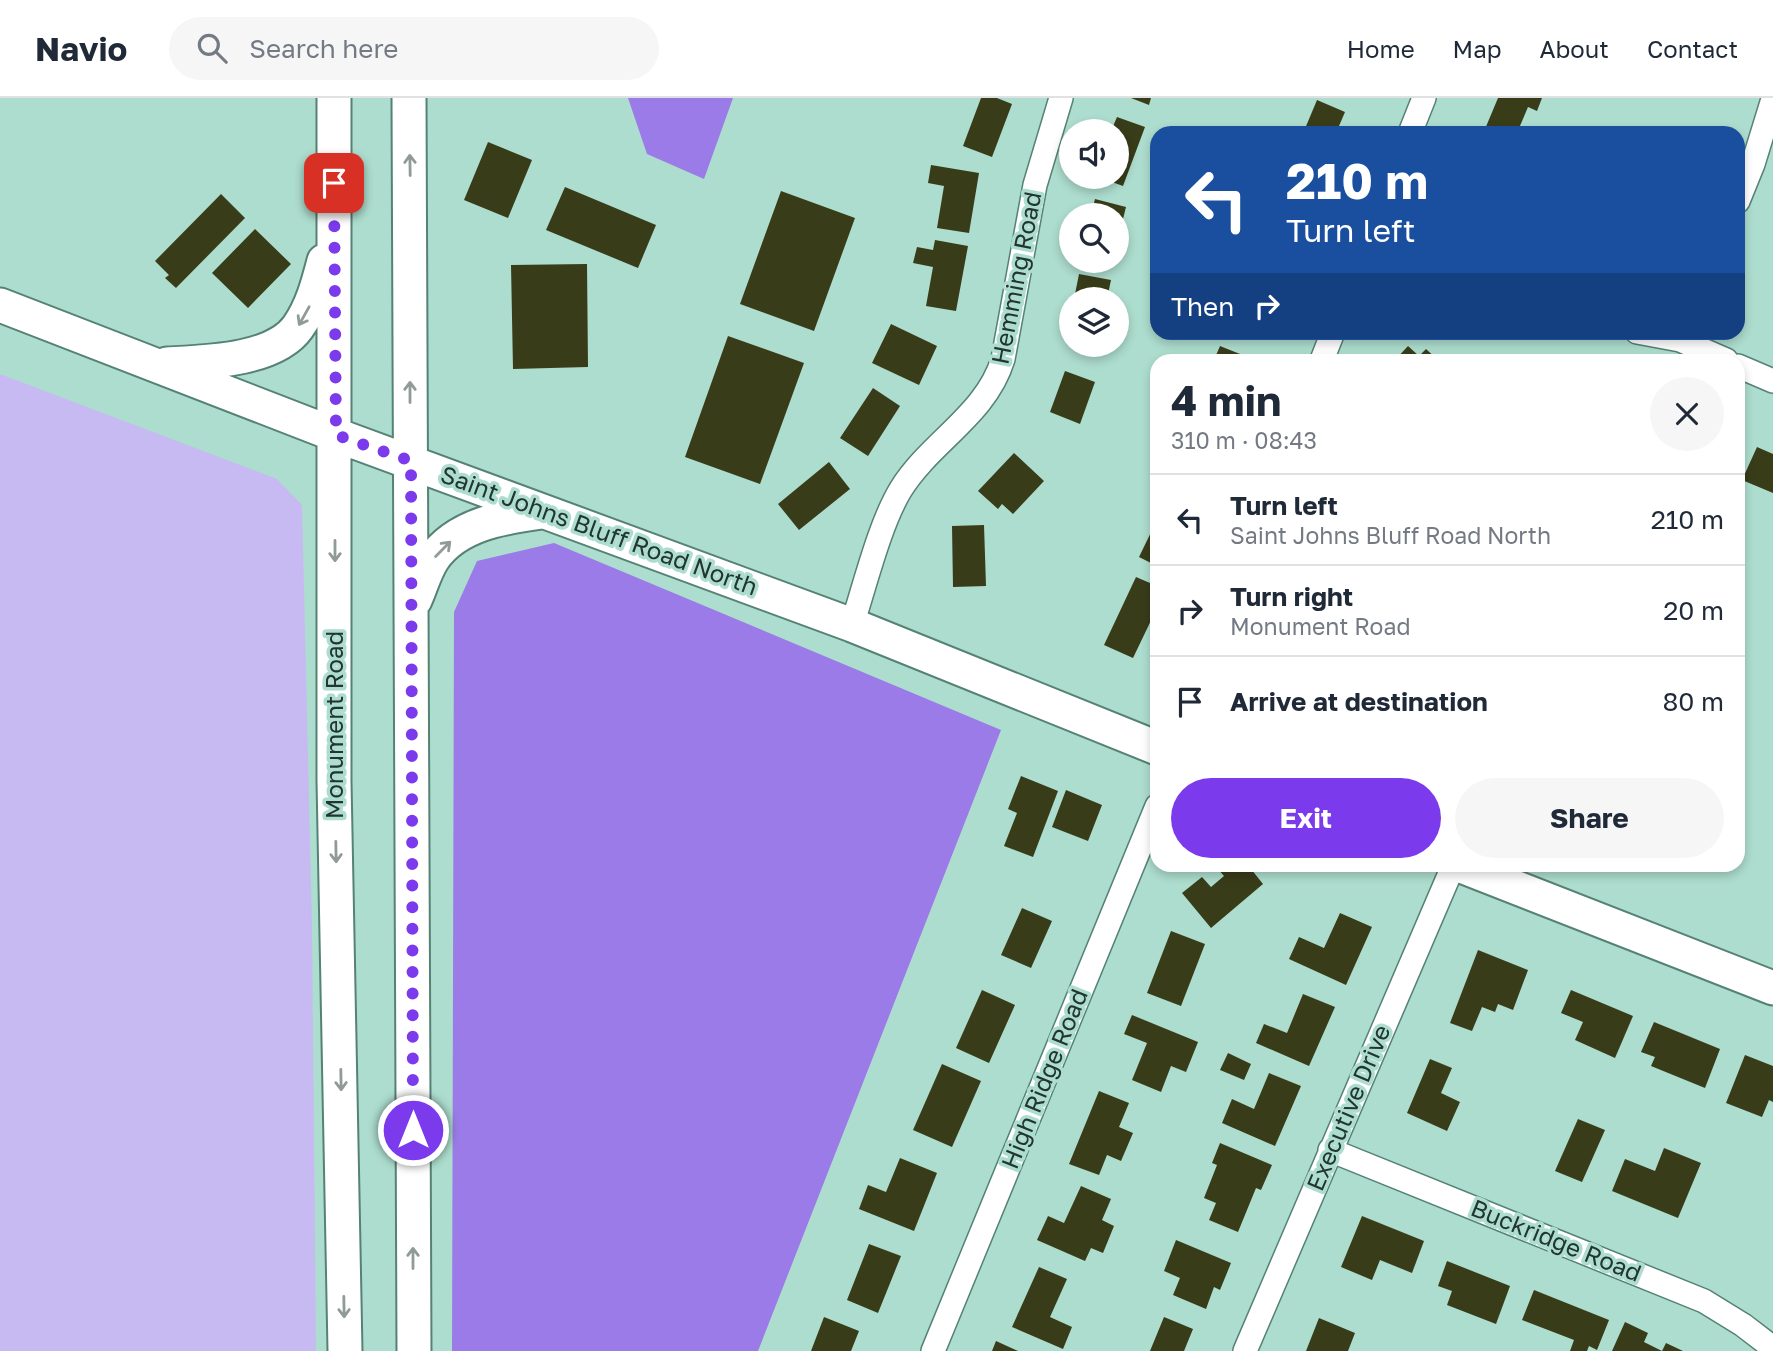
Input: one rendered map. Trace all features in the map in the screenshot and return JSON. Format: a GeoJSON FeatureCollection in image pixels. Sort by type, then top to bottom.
{"type":"FeatureCollection","features":[{"type":"Feature","properties":{"kind":"main road","name":"Monument Road"},"geometry":{"type":"LineString","coordinates":[[334,98],[334,781],[345,1351]]}},
{"type":"Feature","properties":{"kind":"main road"},"geometry":{"type":"LineString","coordinates":[[409,98],[414,1351]]}},
{"type":"Feature","properties":{"kind":"main road"},"geometry":{"type":"LineString","coordinates":[[154,365],[232,360],[282,342],[298,328],[315,297],[333,229]]}},
{"type":"Feature","properties":{"kind":"main road","name":"Saint Johns Bluff Road North"},"geometry":{"type":"LineString","coordinates":[[0,305],[336,435],[852,625],[1150,745]]}},
{"type":"Feature","properties":{"kind":"main road"},"geometry":{"type":"LineString","coordinates":[[411,608],[433,559],[453,540],[495,519],[546,512]]}},
{"type":"Feature","properties":{"kind":"main road"},"geometry":{"type":"LineString","coordinates":[[1475,872],[1773,989]]}},
{"type":"Feature","properties":{"kind":"street","name":"Hemming Road"},"geometry":{"type":"LineString","coordinates":[[852,625],[900,490],[923,459],[978,407],[998,377],[1035,185],[1061,98]]}},
{"type":"Feature","properties":{"kind":"street"},"geometry":{"type":"LineString","coordinates":[[1413,126],[1424,98]]}},
{"type":"Feature","properties":{"kind":"street"},"geometry":{"type":"LineString","coordinates":[[1745,184],[1773,99]]}},
{"type":"Feature","properties":{"kind":"street"},"geometry":{"type":"LineString","coordinates":[[1688,340],[1715,354]]}},
{"type":"Feature","properties":{"kind":"street"},"geometry":{"type":"LineString","coordinates":[[1745,369],[1773,381]]}},
{"type":"Feature","properties":{"kind":"street","name":"High Ridge Road"},"geometry":{"type":"LineString","coordinates":[[933,1351],[1150,823]]}},
{"type":"Feature","properties":{"kind":"street","name":"Executive Drive"},"geometry":{"type":"LineString","coordinates":[[1245,1351],[1452,872]]}},
{"type":"Feature","properties":{"kind":"street","name":"Buckridge Road"},"geometry":{"type":"LineString","coordinates":[[1331,1150],[1704,1301],[1773,1348]]}},
{"type":"Feature","properties":{"kind":"shaded area"},"geometry":{"type":"Polygon","coordinates":[[[628,98],[733,98],[704,179],[647,154],[628,98]]]}},
{"type":"Feature","properties":{"kind":"shaded area"},"geometry":{"type":"Polygon","coordinates":[[[0,374],[277,479],[302,505],[312,928],[316,1351],[0,1351],[0,374]]]}},
{"type":"Feature","properties":{"kind":"shaded area"},"geometry":{"type":"Polygon","coordinates":[[[554,543],[1001,730],[758,1351],[452,1351],[454,612],[477,561],[554,543]]]}},
{"type":"Feature","properties":{"kind":"building"},"geometry":{"type":"Polygon","coordinates":[[[981,98],[997,98],[1012,104],[992,157],[963,146],[981,98]]]}},
{"type":"Feature","properties":{"kind":"building"},"geometry":{"type":"Polygon","coordinates":[[[1131,98],[1151,98],[1149,105],[1131,98]]]}},
{"type":"Feature","properties":{"kind":"building"},"geometry":{"type":"Polygon","coordinates":[[[1498,98],[1542,98],[1537,111],[1528,107],[1520,126],[1486,126],[1498,98]]]}},
{"type":"Feature","properties":{"kind":"building"},"geometry":{"type":"Polygon","coordinates":[[[1317,100],[1345,112],[1339,126],[1306,126],[1317,100]]]}},
{"type":"Feature","properties":{"kind":"building"},"geometry":{"type":"Polygon","coordinates":[[[1129,121],[1145,127],[1129,170],[1129,121]]]}},
{"type":"Feature","properties":{"kind":"building"},"geometry":{"type":"Polygon","coordinates":[[[488,142],[532,160],[508,218],[464,200],[488,142]]]}},
{"type":"Feature","properties":{"kind":"building"},"geometry":{"type":"Polygon","coordinates":[[[931,165],[979,173],[969,233],[937,228],[944,186],[928,183],[931,165]]]}},
{"type":"Feature","properties":{"kind":"building"},"geometry":{"type":"Polygon","coordinates":[[[565,187],[656,225],[638,268],[546,230],[565,187]]]}},
{"type":"Feature","properties":{"kind":"building"},"geometry":{"type":"Polygon","coordinates":[[[781,191],[855,218],[814,331],[740,304],[781,191]]]}},
{"type":"Feature","properties":{"kind":"building"},"geometry":{"type":"Polygon","coordinates":[[[221,194],[245,218],[176,288],[165,278],[169,275],[155,261],[221,194]]]}},
{"type":"Feature","properties":{"kind":"building"},"geometry":{"type":"Polygon","coordinates":[[[1095,199],[1110,203],[1094,203],[1095,199]]]}},
{"type":"Feature","properties":{"kind":"building"},"geometry":{"type":"Polygon","coordinates":[[[255,229],[291,264],[248,308],[212,273],[255,229]]]}},
{"type":"Feature","properties":{"kind":"building"},"geometry":{"type":"Polygon","coordinates":[[[935,240],[968,246],[956,311],[926,306],[933,267],[913,263],[917,247],[933,250],[935,240]]]}},
{"type":"Feature","properties":{"kind":"building"},"geometry":{"type":"Polygon","coordinates":[[[587,264],[588,367],[513,369],[511,265],[587,264]]]}},
{"type":"Feature","properties":{"kind":"building"},"geometry":{"type":"Polygon","coordinates":[[[1079,274],[1111,280],[1110,287],[1076,287],[1079,274]]]}},
{"type":"Feature","properties":{"kind":"building"},"geometry":{"type":"Polygon","coordinates":[[[891,324],[937,346],[919,385],[872,363],[891,324]]]}},
{"type":"Feature","properties":{"kind":"building"},"geometry":{"type":"Polygon","coordinates":[[[728,336],[804,363],[760,484],[685,457],[728,336]]]}},
{"type":"Feature","properties":{"kind":"building"},"geometry":{"type":"Polygon","coordinates":[[[1220,346],[1240,354],[1217,354],[1220,346]]]}},
{"type":"Feature","properties":{"kind":"building"},"geometry":{"type":"Polygon","coordinates":[[[1408,346],[1417,354],[1401,354],[1408,346]]]}},
{"type":"Feature","properties":{"kind":"building"},"geometry":{"type":"Polygon","coordinates":[[[1065,371],[1095,382],[1080,424],[1050,412],[1065,371]]]}},
{"type":"Feature","properties":{"kind":"building"},"geometry":{"type":"Polygon","coordinates":[[[873,388],[900,406],[868,456],[840,438],[873,388]]]}},
{"type":"Feature","properties":{"kind":"building"},"geometry":{"type":"Polygon","coordinates":[[[1757,447],[1773,454],[1773,493],[1745,481],[1745,473],[1757,447]]]}},
{"type":"Feature","properties":{"kind":"building"},"geometry":{"type":"Polygon","coordinates":[[[1014,453],[1044,481],[1013,514],[1002,504],[998,509],[978,491],[1014,453]]]}},
{"type":"Feature","properties":{"kind":"building"},"geometry":{"type":"Polygon","coordinates":[[[829,462],[850,489],[799,530],[778,504],[829,462]]]}},
{"type":"Feature","properties":{"kind":"building"},"geometry":{"type":"Polygon","coordinates":[[[984,525],[986,586],[953,587],[952,526],[984,525]]]}},
{"type":"Feature","properties":{"kind":"building"},"geometry":{"type":"Polygon","coordinates":[[[1150,534],[1150,562],[1139,557],[1150,534]]]}},
{"type":"Feature","properties":{"kind":"building"},"geometry":{"type":"Polygon","coordinates":[[[1136,577],[1150,583],[1150,623],[1133,658],[1104,645],[1136,577]]]}},
{"type":"Feature","properties":{"kind":"building"},"geometry":{"type":"Polygon","coordinates":[[[1021,776],[1058,791],[1033,857],[1004,846],[1017,813],[1008,809],[1021,776]]]}},
{"type":"Feature","properties":{"kind":"building"},"geometry":{"type":"Polygon","coordinates":[[[1066,790],[1102,805],[1088,841],[1052,827],[1066,790]]]}},
{"type":"Feature","properties":{"kind":"building"},"geometry":{"type":"Polygon","coordinates":[[[1220,872],[1253,872],[1263,884],[1211,928],[1182,893],[1202,877],[1211,887],[1224,876],[1220,872]]]}},
{"type":"Feature","properties":{"kind":"building"},"geometry":{"type":"Polygon","coordinates":[[[1022,908],[1052,921],[1031,968],[1001,955],[1022,908]]]}},
{"type":"Feature","properties":{"kind":"building"},"geometry":{"type":"Polygon","coordinates":[[[1340,913],[1372,927],[1346,985],[1289,959],[1299,937],[1324,948],[1340,913]]]}},
{"type":"Feature","properties":{"kind":"building"},"geometry":{"type":"Polygon","coordinates":[[[1171,931],[1205,944],[1181,1006],[1147,993],[1171,931]]]}},
{"type":"Feature","properties":{"kind":"building"},"geometry":{"type":"Polygon","coordinates":[[[1478,950],[1528,970],[1513,1010],[1498,1004],[1495,1012],[1482,1007],[1472,1031],[1450,1023],[1478,950]]]}},
{"type":"Feature","properties":{"kind":"building"},"geometry":{"type":"Polygon","coordinates":[[[982,990],[1015,1005],[989,1063],[956,1048],[982,990]]]}},
{"type":"Feature","properties":{"kind":"building"},"geometry":{"type":"Polygon","coordinates":[[[1571,990],[1633,1016],[1615,1058],[1575,1040],[1583,1022],[1561,1013],[1571,990]]]}},
{"type":"Feature","properties":{"kind":"building"},"geometry":{"type":"Polygon","coordinates":[[[1303,994],[1335,1007],[1309,1066],[1256,1043],[1264,1024],[1287,1033],[1303,994]]]}},
{"type":"Feature","properties":{"kind":"building"},"geometry":{"type":"Polygon","coordinates":[[[1132,1015],[1198,1042],[1186,1072],[1171,1066],[1161,1092],[1132,1080],[1147,1043],[1124,1034],[1132,1015]]]}},
{"type":"Feature","properties":{"kind":"building"},"geometry":{"type":"Polygon","coordinates":[[[1654,1022],[1720,1049],[1705,1088],[1651,1066],[1655,1057],[1641,1052],[1654,1022]]]}},
{"type":"Feature","properties":{"kind":"building"},"geometry":{"type":"Polygon","coordinates":[[[1228,1053],[1251,1064],[1244,1080],[1220,1070],[1228,1053]]]}},
{"type":"Feature","properties":{"kind":"building"},"geometry":{"type":"Polygon","coordinates":[[[1745,1055],[1773,1066],[1773,1102],[1769,1100],[1762,1117],[1726,1103],[1745,1055]]]}},
{"type":"Feature","properties":{"kind":"building"},"geometry":{"type":"Polygon","coordinates":[[[1430,1059],[1452,1068],[1441,1093],[1460,1102],[1447,1131],[1407,1113],[1430,1059]]]}},
{"type":"Feature","properties":{"kind":"building"},"geometry":{"type":"Polygon","coordinates":[[[942,1064],[981,1081],[952,1147],[913,1130],[942,1064]]]}},
{"type":"Feature","properties":{"kind":"building"},"geometry":{"type":"Polygon","coordinates":[[[1269,1073],[1301,1086],[1275,1146],[1222,1123],[1232,1099],[1254,1109],[1269,1073]]]}},
{"type":"Feature","properties":{"kind":"building"},"geometry":{"type":"Polygon","coordinates":[[[1099,1091],[1129,1103],[1119,1127],[1133,1133],[1121,1161],[1107,1155],[1099,1175],[1069,1164],[1099,1091]]]}},
{"type":"Feature","properties":{"kind":"building"},"geometry":{"type":"Polygon","coordinates":[[[1578,1119],[1605,1130],[1582,1182],[1555,1171],[1578,1119]]]}},
{"type":"Feature","properties":{"kind":"building"},"geometry":{"type":"Polygon","coordinates":[[[1220,1143],[1272,1165],[1261,1190],[1256,1188],[1238,1232],[1209,1220],[1216,1203],[1204,1198],[1217,1165],[1212,1163],[1220,1143]]]}},
{"type":"Feature","properties":{"kind":"building"},"geometry":{"type":"Polygon","coordinates":[[[1664,1148],[1701,1163],[1678,1218],[1612,1191],[1625,1159],[1655,1171],[1664,1148]]]}},
{"type":"Feature","properties":{"kind":"building"},"geometry":{"type":"Polygon","coordinates":[[[900,1158],[937,1173],[914,1231],[859,1209],[868,1185],[886,1192],[900,1158]]]}},
{"type":"Feature","properties":{"kind":"building"},"geometry":{"type":"Polygon","coordinates":[[[1081,1186],[1111,1199],[1102,1220],[1114,1226],[1103,1253],[1091,1248],[1085,1261],[1037,1240],[1048,1216],[1064,1223],[1081,1186]]]}},
{"type":"Feature","properties":{"kind":"building"},"geometry":{"type":"Polygon","coordinates":[[[1362,1216],[1424,1241],[1412,1273],[1380,1260],[1372,1280],[1341,1267],[1362,1216]]]}},
{"type":"Feature","properties":{"kind":"building"},"geometry":{"type":"Polygon","coordinates":[[[1176,1240],[1231,1263],[1220,1290],[1214,1287],[1206,1309],[1173,1295],[1180,1278],[1164,1271],[1176,1240]]]}},
{"type":"Feature","properties":{"kind":"building"},"geometry":{"type":"Polygon","coordinates":[[[869,1244],[901,1256],[878,1313],[847,1300],[869,1244]]]}},
{"type":"Feature","properties":{"kind":"building"},"geometry":{"type":"Polygon","coordinates":[[[1447,1261],[1510,1286],[1496,1324],[1447,1305],[1452,1291],[1438,1286],[1447,1261]]]}},
{"type":"Feature","properties":{"kind":"building"},"geometry":{"type":"Polygon","coordinates":[[[1039,1267],[1067,1279],[1050,1317],[1072,1327],[1063,1349],[1012,1327],[1039,1267]]]}},
{"type":"Feature","properties":{"kind":"building"},"geometry":{"type":"Polygon","coordinates":[[[1534,1290],[1609,1320],[1597,1350],[1589,1346],[1587,1351],[1570,1351],[1574,1340],[1522,1320],[1534,1290]]]}},
{"type":"Feature","properties":{"kind":"building"},"geometry":{"type":"Polygon","coordinates":[[[824,1317],[859,1331],[851,1351],[811,1351],[824,1317]]]}},
{"type":"Feature","properties":{"kind":"building"},"geometry":{"type":"Polygon","coordinates":[[[1164,1317],[1193,1329],[1184,1351],[1150,1351],[1164,1317]]]}},
{"type":"Feature","properties":{"kind":"building"},"geometry":{"type":"Polygon","coordinates":[[[1319,1318],[1355,1333],[1348,1351],[1306,1351],[1319,1318]]]}},
{"type":"Feature","properties":{"kind":"building"},"geometry":{"type":"Polygon","coordinates":[[[1625,1322],[1648,1333],[1644,1342],[1662,1351],[1612,1351],[1625,1322]]]}},
{"type":"Feature","properties":{"kind":"building"},"geometry":{"type":"Polygon","coordinates":[[[996,1341],[1018,1351],[992,1351],[996,1341]]]}},
{"type":"Feature","properties":{"kind":"building"},"geometry":{"type":"Polygon","coordinates":[[[1666,1343],[1683,1351],[1662,1351],[1666,1343]]]}},
{"type":"Feature","properties":{"kind":"route"},"geometry":{"type":"LineString","coordinates":[[334,183],[336,435],[411,461],[413,1130]]}}]}
